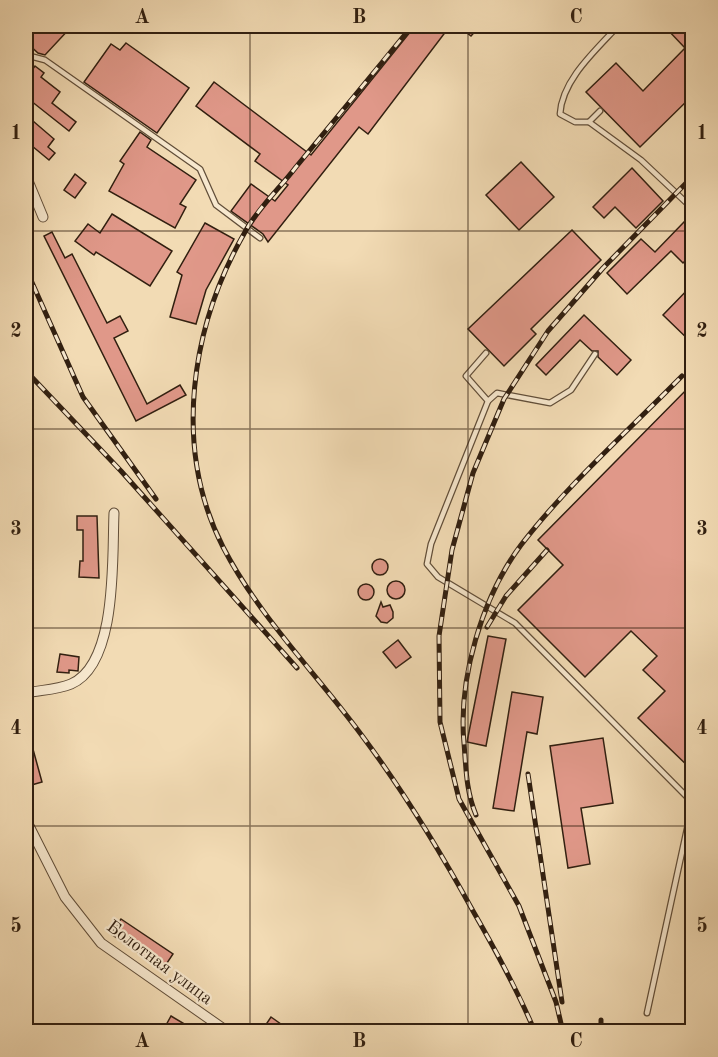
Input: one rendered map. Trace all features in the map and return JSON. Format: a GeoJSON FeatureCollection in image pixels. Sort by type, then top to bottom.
{"type":"FeatureCollection","features":[{"type":"Feature","properties":{"kind":"street"},"geometry":{"type":"LineString","coordinates":[[26,176],[43,218]]}},
{"type":"Feature","properties":{"kind":"street"},"geometry":{"type":"LineString","coordinates":[[26,693],[71,684],[93,663],[108,616],[114,513]]}},
{"type":"Feature","properties":{"kind":"street","name":"Болотная улица"},"geometry":{"type":"LineString","coordinates":[[26,819],[65,897],[101,943],[228,1032]]}},
{"type":"Feature","properties":{"kind":"lane"},"geometry":{"type":"LineString","coordinates":[[618,26],[585,63],[561,98],[560,114],[575,122],[589,122],[641,160],[693,208]]}},
{"type":"Feature","properties":{"kind":"lane"},"geometry":{"type":"LineString","coordinates":[[26,55],[45,60],[200,169],[216,205],[260,238]]}},
{"type":"Feature","properties":{"kind":"lane"},"geometry":{"type":"LineString","coordinates":[[589,122],[600,111]]}},
{"type":"Feature","properties":{"kind":"lane"},"geometry":{"type":"LineString","coordinates":[[486,353],[466,376],[488,401]]}},
{"type":"Feature","properties":{"kind":"lane"},"geometry":{"type":"LineString","coordinates":[[596,354],[571,390],[550,404],[497,393],[488,401],[431,544],[427,564],[438,577],[515,623],[693,804],[647,1013]]}},
{"type":"Feature","properties":{"kind":"building"},"geometry":{"type":"Polygon","coordinates":[[[26,26],[72,26],[45,55],[38,53],[26,42],[26,26]]]}},
{"type":"Feature","properties":{"kind":"building"},"geometry":{"type":"Polygon","coordinates":[[[415,26],[450,26],[368,134],[359,127],[268,242],[263,234],[231,211],[251,184],[275,201],[288,185],[255,161],[260,154],[196,106],[214,82],[311,155],[415,26]]]}},
{"type":"Feature","properties":{"kind":"building"},"geometry":{"type":"Polygon","coordinates":[[[458,26],[480,26],[471,36],[458,26]]]}},
{"type":"Feature","properties":{"kind":"building"},"geometry":{"type":"Polygon","coordinates":[[[670,26],[693,26],[693,95],[640,147],[586,92],[616,63],[643,91],[685,48],[667,29],[670,26]]]}},
{"type":"Feature","properties":{"kind":"building"},"geometry":{"type":"Polygon","coordinates":[[[126,43],[189,88],[157,133],[84,82],[111,44],[120,50],[126,43]]]}},
{"type":"Feature","properties":{"kind":"building"},"geometry":{"type":"Polygon","coordinates":[[[35,66],[44,73],[41,77],[60,92],[52,103],[76,122],[69,131],[26,97],[26,78],[35,66]]]}},
{"type":"Feature","properties":{"kind":"building"},"geometry":{"type":"Polygon","coordinates":[[[26,115],[54,139],[48,147],[55,153],[49,160],[26,141],[26,115]]]}},
{"type":"Feature","properties":{"kind":"building"},"geometry":{"type":"Polygon","coordinates":[[[140,132],[151,140],[147,147],[196,180],[180,204],[186,207],[175,228],[109,191],[124,164],[120,161],[140,132]]]}},
{"type":"Feature","properties":{"kind":"building"},"geometry":{"type":"Polygon","coordinates":[[[521,162],[554,197],[519,230],[486,195],[521,162]]]}},
{"type":"Feature","properties":{"kind":"building"},"geometry":{"type":"Polygon","coordinates":[[[632,168],[663,201],[636,228],[615,207],[604,218],[593,207],[632,168]]]}},
{"type":"Feature","properties":{"kind":"building"},"geometry":{"type":"Polygon","coordinates":[[[75,174],[86,183],[75,198],[64,190],[75,174]]]}},
{"type":"Feature","properties":{"kind":"building"},"geometry":{"type":"Polygon","coordinates":[[[112,214],[172,251],[150,286],[96,252],[94,255],[75,241],[88,224],[100,233],[112,214]]]}},
{"type":"Feature","properties":{"kind":"building"},"geometry":{"type":"Polygon","coordinates":[[[684,222],[693,229],[693,253],[683,263],[671,251],[627,294],[607,273],[641,239],[655,252],[684,222]]]}},
{"type":"Feature","properties":{"kind":"building"},"geometry":{"type":"Polygon","coordinates":[[[205,223],[234,239],[206,290],[196,324],[170,317],[182,275],[177,272],[205,223]]]}},
{"type":"Feature","properties":{"kind":"building"},"geometry":{"type":"Polygon","coordinates":[[[572,230],[601,260],[531,329],[536,334],[504,366],[468,329],[572,230]]]}},
{"type":"Feature","properties":{"kind":"building"},"geometry":{"type":"Polygon","coordinates":[[[52,232],[65,258],[72,254],[107,323],[120,316],[128,331],[114,338],[147,404],[180,385],[186,395],[136,421],[44,236],[52,232]]]}},
{"type":"Feature","properties":{"kind":"building"},"geometry":{"type":"Polygon","coordinates":[[[693,284],[693,344],[663,315],[693,284]]]}},
{"type":"Feature","properties":{"kind":"building"},"geometry":{"type":"Polygon","coordinates":[[[584,315],[631,360],[617,375],[598,357],[598,351],[592,351],[580,340],[546,375],[536,365],[584,315]]]}},
{"type":"Feature","properties":{"kind":"building"},"geometry":{"type":"Polygon","coordinates":[[[693,383],[693,771],[638,718],[665,691],[643,670],[657,656],[631,631],[585,677],[518,610],[563,565],[538,540],[693,383]]]}},
{"type":"Feature","properties":{"kind":"building"},"geometry":{"type":"Polygon","coordinates":[[[77,516],[97,516],[99,578],[79,577],[80,561],[83,561],[83,530],[77,530],[77,516]]]}},
{"type":"Feature","properties":{"kind":"building"},"geometry":{"type":"Polygon","coordinates":[[[377,559],[383,559],[388,567],[386,573],[377,575],[372,570],[372,564],[377,559]]]}},
{"type":"Feature","properties":{"kind":"building"},"geometry":{"type":"Polygon","coordinates":[[[396,581],[402,584],[405,590],[402,596],[396,599],[390,596],[387,590],[390,584],[396,581]]]}},
{"type":"Feature","properties":{"kind":"building"},"geometry":{"type":"Polygon","coordinates":[[[363,584],[369,584],[374,592],[372,598],[363,600],[358,595],[358,589],[363,584]]]}},
{"type":"Feature","properties":{"kind":"building"},"geometry":{"type":"Polygon","coordinates":[[[381,602],[383,607],[390,605],[393,612],[393,618],[387,623],[381,622],[376,616],[381,602]]]}},
{"type":"Feature","properties":{"kind":"building"},"geometry":{"type":"Polygon","coordinates":[[[488,636],[506,639],[486,746],[467,742],[488,636]]]}},
{"type":"Feature","properties":{"kind":"building"},"geometry":{"type":"Polygon","coordinates":[[[398,640],[411,657],[396,668],[383,652],[398,640]]]}},
{"type":"Feature","properties":{"kind":"building"},"geometry":{"type":"Polygon","coordinates":[[[60,654],[79,657],[78,671],[57,672],[60,654]]]}},
{"type":"Feature","properties":{"kind":"building"},"geometry":{"type":"Polygon","coordinates":[[[512,692],[543,697],[537,734],[527,732],[514,811],[493,808],[512,692]]]}},
{"type":"Feature","properties":{"kind":"building"},"geometry":{"type":"Polygon","coordinates":[[[28,731],[42,782],[28,786],[26,732],[28,731]]]}},
{"type":"Feature","properties":{"kind":"building"},"geometry":{"type":"Polygon","coordinates":[[[603,738],[613,803],[581,808],[590,864],[568,868],[550,746],[603,738]]]}},
{"type":"Feature","properties":{"kind":"building"},"geometry":{"type":"Polygon","coordinates":[[[121,919],[173,954],[163,969],[111,934],[121,919]]]}},
{"type":"Feature","properties":{"kind":"building"},"geometry":{"type":"Polygon","coordinates":[[[171,1016],[198,1032],[172,1032],[165,1027],[171,1016]]]}},
{"type":"Feature","properties":{"kind":"building"},"geometry":{"type":"Polygon","coordinates":[[[271,1017],[285,1027],[281,1032],[261,1032],[271,1017]]]}},
{"type":"Feature","properties":{"kind":"railway"},"geometry":{"type":"LineString","coordinates":[[412,26],[256,215],[226,268],[201,347],[195,387],[193,428],[197,469],[207,509],[237,573],[271,621],[363,737],[407,800],[448,866],[490,941],[514,985],[535,1032]]}},
{"type":"Feature","properties":{"kind":"railway"},"geometry":{"type":"LineString","coordinates":[[563,1032],[556,1002],[519,906],[459,799],[440,722],[439,636],[452,550],[473,473],[504,399],[548,331],[603,268],[692,177]]}},
{"type":"Feature","properties":{"kind":"railway"},"geometry":{"type":"LineString","coordinates":[[26,269],[83,397],[156,499]]}},
{"type":"Feature","properties":{"kind":"railway"},"geometry":{"type":"LineString","coordinates":[[26,371],[121,471],[297,668]]}},
{"type":"Feature","properties":{"kind":"railway"},"geometry":{"type":"LineString","coordinates":[[476,815],[470,797],[466,770],[463,718],[465,692],[476,640],[495,589],[507,566],[539,522],[599,458],[682,376]]}},
{"type":"Feature","properties":{"kind":"railway"},"geometry":{"type":"LineString","coordinates":[[487,627],[506,596],[547,550]]}},
{"type":"Feature","properties":{"kind":"railway"},"geometry":{"type":"LineString","coordinates":[[528,774],[562,1002]]}},
{"type":"Feature","properties":{"kind":"railway"},"geometry":{"type":"LineString","coordinates":[[601,1020],[601,1032]]}}]}
